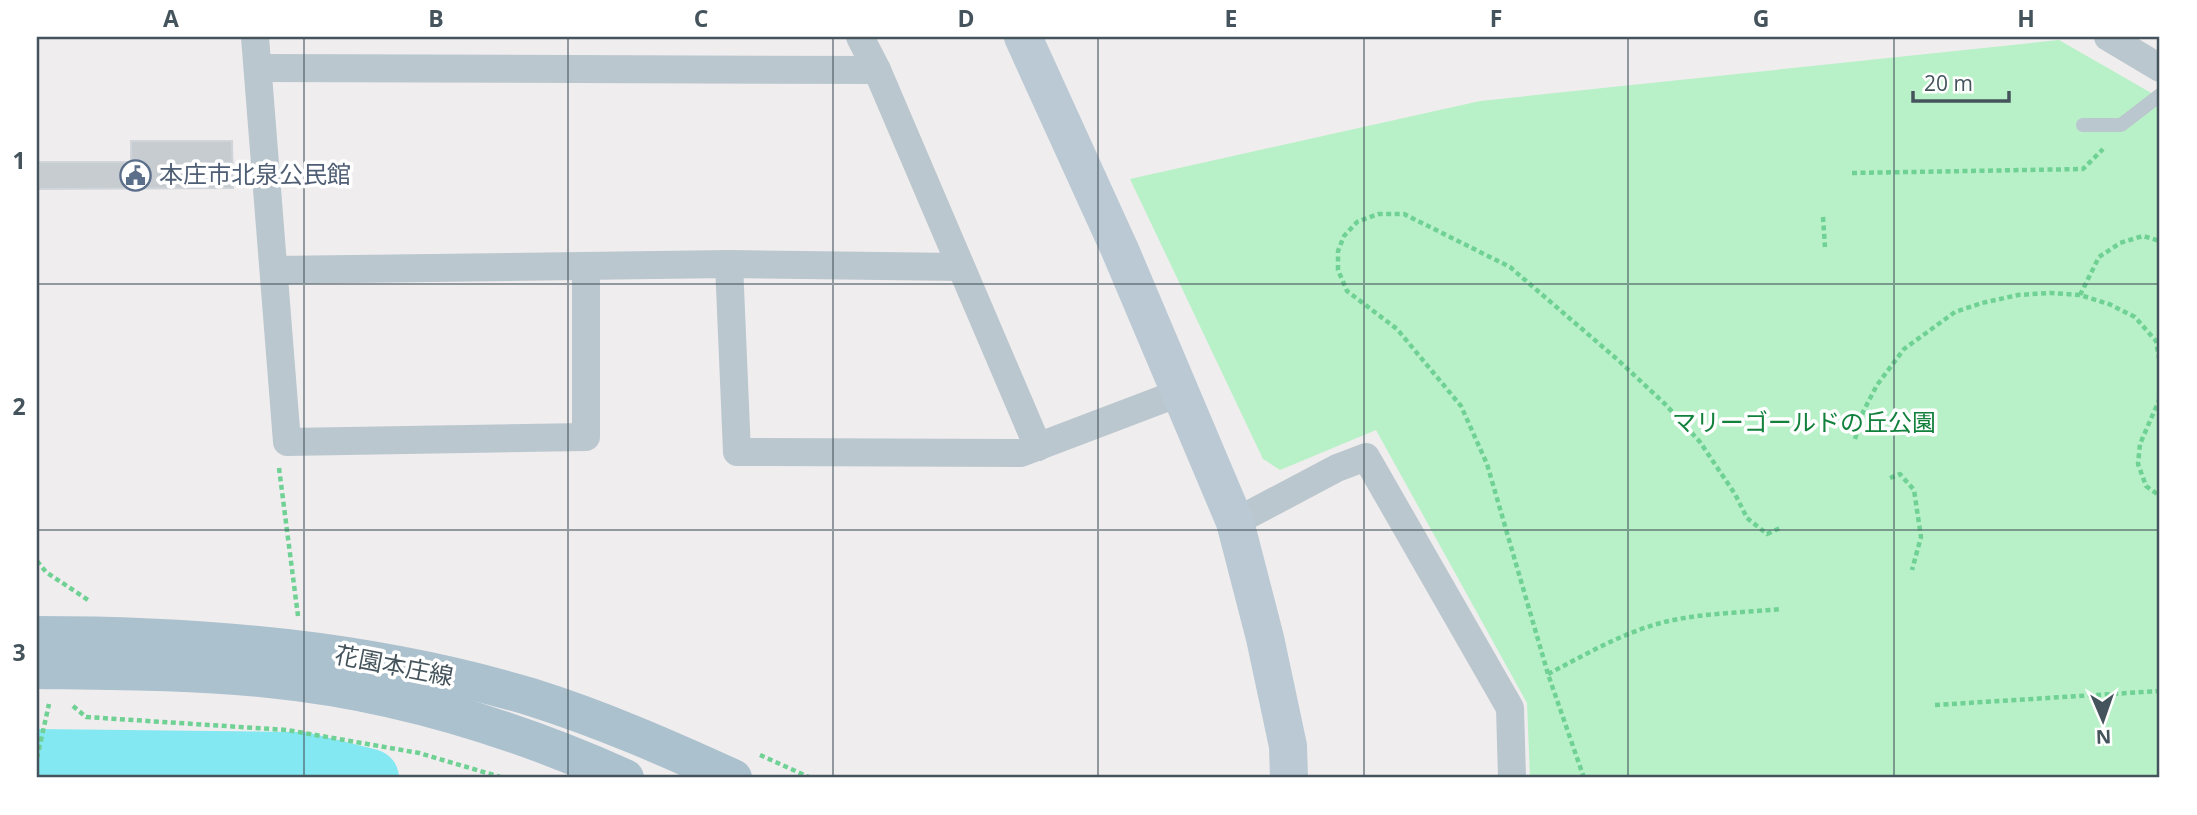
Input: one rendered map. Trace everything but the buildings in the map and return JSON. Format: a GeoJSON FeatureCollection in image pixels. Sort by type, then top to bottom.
{"type":"FeatureCollection","features":[{"type":"Feature","properties":{"kind":"main road","name":"花園本庄線"},"geometry":{"type":"LineString","coordinates":[[37,635],[196,639],[286,646],[370,659],[530,697],[638,735],[733,778]]}},
{"type":"Feature","properties":{"kind":"main road","name":"花園本庄線"},"geometry":{"type":"LineString","coordinates":[[43,685],[175,672],[271,679],[383,696],[567,752],[625,778]]}},
{"type":"Feature","properties":{"kind":"street"},"geometry":{"type":"LineString","coordinates":[[255,37],[287,442],[586,437],[586,266]]}},
{"type":"Feature","properties":{"kind":"street"},"geometry":{"type":"LineString","coordinates":[[860,37],[877,70],[1038,447]]}},
{"type":"Feature","properties":{"kind":"street"},"geometry":{"type":"LineString","coordinates":[[1023,37],[1120,250],[1235,522],[1265,638],[1288,746],[1289,778]]}},
{"type":"Feature","properties":{"kind":"street"},"geometry":{"type":"LineString","coordinates":[[2108,37],[2160,68]]}},
{"type":"Feature","properties":{"kind":"street"},"geometry":{"type":"LineString","coordinates":[[259,68],[877,70]]}},
{"type":"Feature","properties":{"kind":"street"},"geometry":{"type":"LineString","coordinates":[[274,270],[729,264],[960,268]]}},
{"type":"Feature","properties":{"kind":"street"},"geometry":{"type":"LineString","coordinates":[[729,264],[737,452],[1021,453],[1180,393]]}},
{"type":"Feature","properties":{"kind":"street"},"geometry":{"type":"LineString","coordinates":[[1235,522],[1336,468],[1366,457],[1510,708],[1512,778]]}},
{"type":"Feature","properties":{"kind":"lane"},"geometry":{"type":"LineString","coordinates":[[2083,125],[2121,125],[2160,94]]}},
{"type":"Feature","properties":{"kind":"path"},"geometry":{"type":"LineString","coordinates":[[1852,173],[2083,169],[2104,148]]}},
{"type":"Feature","properties":{"kind":"path"},"geometry":{"type":"LineString","coordinates":[[1584,778],[1548,674],[1487,464],[1461,406],[1397,329],[1347,291],[1338,270],[1338,251],[1344,236],[1357,222],[1378,214],[1404,214],[1510,267],[1665,404],[1700,442],[1735,494],[1747,518],[1766,534],[1780,528]]}},
{"type":"Feature","properties":{"kind":"path"},"geometry":{"type":"LineString","coordinates":[[1824,217],[1825,247]]}},
{"type":"Feature","properties":{"kind":"path"},"geometry":{"type":"LineString","coordinates":[[2080,295],[2099,257],[2119,243],[2143,236],[2160,241]]}},
{"type":"Feature","properties":{"kind":"path"},"geometry":{"type":"LineString","coordinates":[[1855,439],[1863,412],[1877,385],[1904,349],[1955,312],[1982,303],[2018,295],[2051,293],[2080,295],[2109,304],[2135,317],[2156,341],[2160,364]]}},
{"type":"Feature","properties":{"kind":"path"},"geometry":{"type":"LineString","coordinates":[[2160,398],[2140,444],[2138,464],[2147,486],[2160,496]]}},
{"type":"Feature","properties":{"kind":"path"},"geometry":{"type":"LineString","coordinates":[[287,442],[278,459],[298,615]]}},
{"type":"Feature","properties":{"kind":"path"},"geometry":{"type":"LineString","coordinates":[[1890,478],[1900,474],[1914,490],[1921,537],[1912,570]]}},
{"type":"Feature","properties":{"kind":"path"},"geometry":{"type":"LineString","coordinates":[[37,561],[46,572]]}},
{"type":"Feature","properties":{"kind":"path"},"geometry":{"type":"LineString","coordinates":[[1548,674],[1622,636],[1657,624],[1781,609]]}},
{"type":"Feature","properties":{"kind":"path"},"geometry":{"type":"LineString","coordinates":[[37,758],[43,685]]}},
{"type":"Feature","properties":{"kind":"path"},"geometry":{"type":"LineString","coordinates":[[1935,705],[2160,691]]}},
{"type":"Feature","properties":{"kind":"path"},"geometry":{"type":"LineString","coordinates":[[69,703],[86,718],[287,730],[419,753],[504,778]]}},
{"type":"Feature","properties":{"kind":"green space","name":"マリーゴールドの丘公園"},"geometry":{"type":"Polygon","coordinates":[[[2059,40],[2160,98],[2160,778],[1530,778],[1527,703],[1376,430],[1280,470],[1263,459],[1130,179],[1480,101],[2059,40]]]}},
{"type":"Feature","properties":{"kind":"waterway"},"geometry":{"type":"LineString","coordinates":[[37,758],[302,761],[370,778]]}},
{"type":"Feature","properties":{"kind":"place","name":"本庄市北泉公民館"},"geometry":{"type":"Point","coordinates":[136,175]}}]}
